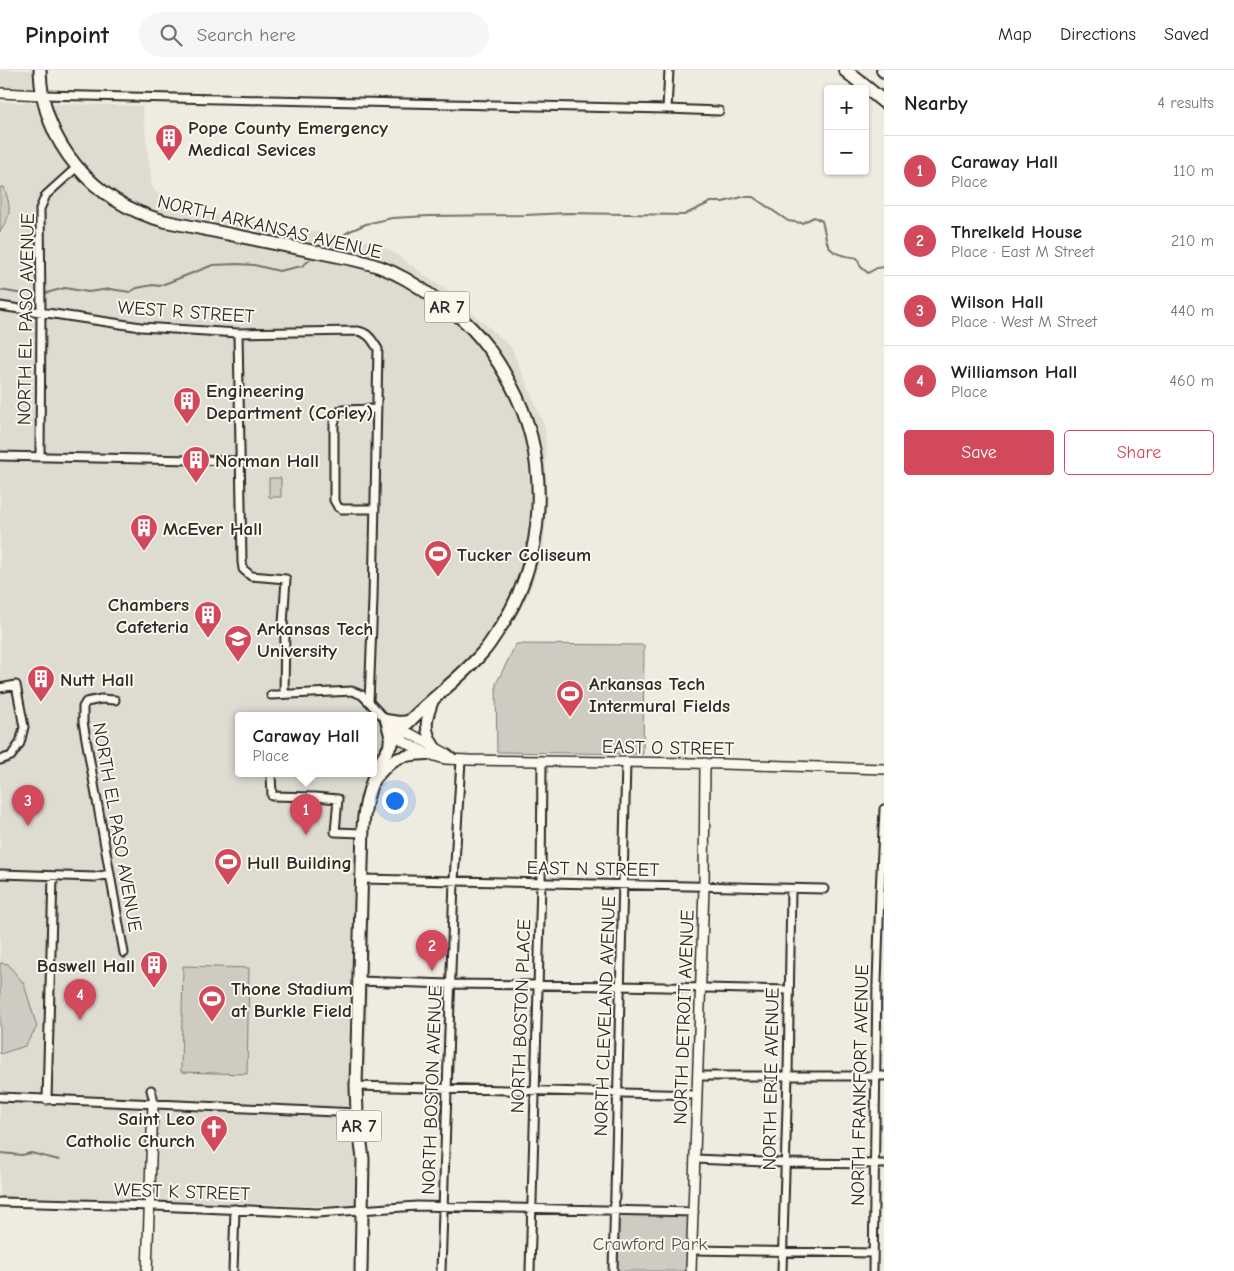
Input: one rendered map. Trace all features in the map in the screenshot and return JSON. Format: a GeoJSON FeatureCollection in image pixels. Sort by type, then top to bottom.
{"type":"FeatureCollection","features":[{"type":"Feature","properties":{"kind":"highway","name":"NORTH ARKANSAS AVENUE"},"geometry":{"type":"LineString","coordinates":[[40,70],[43,95],[53,128],[78,167],[91,182],[112,199],[148,217],[351,259],[381,268],[408,280],[458,316],[480,338],[501,365],[517,396],[530,429],[536,463],[538,498],[536,532],[529,564],[518,594],[503,624],[485,650],[469,668],[399,732],[377,770]]}},
{"type":"Feature","properties":{"kind":"highway"},"geometry":{"type":"LineString","coordinates":[[845,70],[884,102]]}},
{"type":"Feature","properties":{"kind":"highway","name":"NORTH ARKANSAS AVENUE"},"geometry":{"type":"LineString","coordinates":[[360,1271],[363,1159],[357,1113],[356,1086],[362,833],[364,811],[374,777]]}},
{"type":"Feature","properties":{"kind":"main road"},"geometry":{"type":"LineString","coordinates":[[371,784],[391,762],[400,757],[432,752],[426,724],[427,715],[434,698]]}},
{"type":"Feature","properties":{"kind":"main road"},"geometry":{"type":"LineString","coordinates":[[389,748],[390,735],[386,720],[410,721]]}},
{"type":"Feature","properties":{"kind":"street"},"geometry":{"type":"LineString","coordinates":[[667,109],[669,70]]}},
{"type":"Feature","properties":{"kind":"street"},"geometry":{"type":"LineString","coordinates":[[0,93],[719,111]]}},
{"type":"Feature","properties":{"kind":"street","name":"NORTH EL PASO AVENUE"},"geometry":{"type":"LineString","coordinates":[[40,456],[40,210],[46,195],[78,167]]}},
{"type":"Feature","properties":{"kind":"street","name":"WEST R STREET"},"geometry":{"type":"LineString","coordinates":[[0,306],[141,327],[238,333],[362,332],[370,336],[378,349],[377,409]]}},
{"type":"Feature","properties":{"kind":"street"},"geometry":{"type":"LineString","coordinates":[[238,333],[243,569],[251,576],[286,579],[283,624],[285,631],[284,694]]}},
{"type":"Feature","properties":{"kind":"street"},"geometry":{"type":"LineString","coordinates":[[368,702],[372,630],[375,510],[377,409],[341,410],[334,423],[334,500],[338,508],[342,510],[375,510]]}},
{"type":"Feature","properties":{"kind":"street"},"geometry":{"type":"LineString","coordinates":[[0,456],[240,461]]}},
{"type":"Feature","properties":{"kind":"street"},"geometry":{"type":"LineString","coordinates":[[0,688],[16,685],[24,727],[20,743],[11,756],[0,760]]}},
{"type":"Feature","properties":{"kind":"street"},"geometry":{"type":"LineString","coordinates":[[271,695],[352,691],[362,695],[399,732]]}},
{"type":"Feature","properties":{"kind":"street","name":"NORTH EL PASO AVENUE"},"geometry":{"type":"LineString","coordinates":[[115,700],[86,702],[83,707],[83,722],[124,953]]}},
{"type":"Feature","properties":{"kind":"street","name":"EAST O STREET"},"geometry":{"type":"LineString","coordinates":[[399,732],[402,741],[445,759],[884,769]]}},
{"type":"Feature","properties":{"kind":"street","name":"NORTH BOSTON AVENUE"},"geometry":{"type":"LineString","coordinates":[[442,1271],[456,759]]}},
{"type":"Feature","properties":{"kind":"street","name":"NORTH BOSTON PLACE"},"geometry":{"type":"LineString","coordinates":[[530,1271],[541,883],[542,762]]}},
{"type":"Feature","properties":{"kind":"street","name":"NORTH CLEVELAND AVENUE"},"geometry":{"type":"LineString","coordinates":[[613,1271],[626,763]]}},
{"type":"Feature","properties":{"kind":"street","name":"NORTH DETROIT AVENUE"},"geometry":{"type":"LineString","coordinates":[[692,1271],[704,887],[705,764]]}},
{"type":"Feature","properties":{"kind":"street"},"geometry":{"type":"LineString","coordinates":[[271,777],[272,796],[338,799],[335,832],[362,833]]}},
{"type":"Feature","properties":{"kind":"street","name":"NORTH FRANKFORT AVENUE"},"geometry":{"type":"LineString","coordinates":[[873,1271],[874,1164],[880,1076],[884,809]]}},
{"type":"Feature","properties":{"kind":"street"},"geometry":{"type":"LineString","coordinates":[[0,874],[94,876],[110,874]]}},
{"type":"Feature","properties":{"kind":"street"},"geometry":{"type":"LineString","coordinates":[[47,1100],[53,876]]}},
{"type":"Feature","properties":{"kind":"street","name":"EAST N STREET"},"geometry":{"type":"LineString","coordinates":[[361,879],[824,889]]}},
{"type":"Feature","properties":{"kind":"street","name":"NORTH ERIE AVENUE"},"geometry":{"type":"LineString","coordinates":[[782,1271],[791,888]]}},
{"type":"Feature","properties":{"kind":"street"},"geometry":{"type":"LineString","coordinates":[[358,982],[789,990]]}},
{"type":"Feature","properties":{"kind":"street"},"geometry":{"type":"LineString","coordinates":[[698,1076],[880,1076]]}},
{"type":"Feature","properties":{"kind":"street"},"geometry":{"type":"LineString","coordinates":[[356,1086],[697,1095]]}},
{"type":"Feature","properties":{"kind":"street"},"geometry":{"type":"LineString","coordinates":[[147,1271],[153,1104],[150,1090]]}},
{"type":"Feature","properties":{"kind":"street"},"geometry":{"type":"LineString","coordinates":[[0,1097],[357,1113]]}},
{"type":"Feature","properties":{"kind":"street"},"geometry":{"type":"LineString","coordinates":[[694,1159],[784,1163],[884,1164]]}},
{"type":"Feature","properties":{"kind":"street","name":"WEST K STREET"},"geometry":{"type":"LineString","coordinates":[[0,1202],[317,1212],[444,1206],[694,1212]]}},
{"type":"Feature","properties":{"kind":"street"},"geometry":{"type":"LineString","coordinates":[[233,1271],[235,1209]]}},
{"type":"Feature","properties":{"kind":"street"},"geometry":{"type":"LineString","coordinates":[[692,1250],[873,1254]]}},
{"type":"Feature","properties":{"kind":"shaded area"},"geometry":{"type":"Polygon","coordinates":[[[0,70],[40,70],[43,95],[0,93],[0,70]]]}},
{"type":"Feature","properties":{"kind":"shaded area","name":"Arkansas Tech University"},"geometry":{"type":"Polygon","coordinates":[[[0,102],[142,106],[152,187],[173,209],[322,232],[381,244],[446,290],[511,347],[545,427],[547,502],[543,552],[529,593],[509,630],[416,726],[370,809],[367,1028],[359,1206],[0,1201],[0,102]]]}},
{"type":"Feature","properties":{"kind":"green space"},"geometry":{"type":"Polygon","coordinates":[[[0,187],[4,187],[9,210],[7,220],[0,232],[0,187]]]}},
{"type":"Feature","properties":{"kind":"green space"},"geometry":{"type":"Polygon","coordinates":[[[269,478],[281,478],[281,497],[269,497],[269,478]]]}},
{"type":"Feature","properties":{"kind":"green space","name":"Arkansas Tech Intermural Fields"},"geometry":{"type":"Polygon","coordinates":[[[516,644],[644,645],[643,754],[497,752],[496,684],[516,644]]]}},
{"type":"Feature","properties":{"kind":"green space"},"geometry":{"type":"Polygon","coordinates":[[[0,963],[8,964],[24,984],[37,1027],[25,1046],[0,1054],[0,963]]]}},
{"type":"Feature","properties":{"kind":"green space"},"geometry":{"type":"Polygon","coordinates":[[[183,966],[249,968],[247,1074],[181,1072],[183,966]]]}},
{"type":"Feature","properties":{"kind":"green space","name":"Crawford Park"},"geometry":{"type":"Polygon","coordinates":[[[617,1213],[690,1215],[689,1271],[616,1271],[617,1213]]]}},
{"type":"Feature","properties":{"kind":"waterway"},"geometry":{"type":"LineString","coordinates":[[334,242],[348,232],[366,224],[392,218],[567,213],[684,215],[711,202],[753,197],[788,221],[802,223],[814,217],[822,221],[831,250],[857,258],[861,267],[868,273],[877,268],[884,267]]}},
{"type":"Feature","properties":{"kind":"waterway"},"geometry":{"type":"LineString","coordinates":[[46,293],[65,288],[88,292],[110,289],[130,292],[137,288],[153,285],[159,286],[213,265],[254,265],[279,271],[302,266],[310,260]]}},
{"type":"Feature","properties":{"kind":"waterway"},"geometry":{"type":"LineString","coordinates":[[0,290],[23,294]]}},
{"type":"Feature","properties":{"kind":"waterway"},"geometry":{"type":"LineString","coordinates":[[0,1153],[22,1155],[31,1153],[59,1160]]}},
{"type":"Feature","properties":{"kind":"place","name":"Pope County Emergency Medical Sevices"},"geometry":{"type":"Point","coordinates":[169,162]}},
{"type":"Feature","properties":{"kind":"place","name":"Engineering Department (Corley)"},"geometry":{"type":"Point","coordinates":[187,425]}},
{"type":"Feature","properties":{"kind":"place","name":"Norman Hall"},"geometry":{"type":"Point","coordinates":[196,484]}},
{"type":"Feature","properties":{"kind":"place","name":"McEver Hall"},"geometry":{"type":"Point","coordinates":[144,552]}},
{"type":"Feature","properties":{"kind":"place","name":"Tucker Coliseum"},"geometry":{"type":"Point","coordinates":[438,578]}},
{"type":"Feature","properties":{"kind":"place","name":"Chambers Cafeteria"},"geometry":{"type":"Point","coordinates":[208,639]}},
{"type":"Feature","properties":{"kind":"place","name":"Arkansas Tech University"},"geometry":{"type":"Point","coordinates":[238,663]}},
{"type":"Feature","properties":{"kind":"place","name":"Nutt Hall"},"geometry":{"type":"Point","coordinates":[41,703]}},
{"type":"Feature","properties":{"kind":"place","name":"Arkansas Tech Intermural Fields"},"geometry":{"type":"Point","coordinates":[570,718]}},
{"type":"Feature","properties":{"kind":"place","name":"Wilson Hall"},"geometry":{"type":"Point","coordinates":[28,826]}},
{"type":"Feature","properties":{"kind":"place","name":"Caraway Hall"},"geometry":{"type":"Point","coordinates":[306,835]}},
{"type":"Feature","properties":{"kind":"place","name":"Hull Building"},"geometry":{"type":"Point","coordinates":[228,886]}},
{"type":"Feature","properties":{"kind":"place","name":"Threlkeld House"},"geometry":{"type":"Point","coordinates":[432,971]}},
{"type":"Feature","properties":{"kind":"place","name":"Baswell Hall"},"geometry":{"type":"Point","coordinates":[154,989]}},
{"type":"Feature","properties":{"kind":"place","name":"Williamson Hall"},"geometry":{"type":"Point","coordinates":[80,1020]}},
{"type":"Feature","properties":{"kind":"place","name":"Thone Stadium at Burkle Field"},"geometry":{"type":"Point","coordinates":[212,1023]}},
{"type":"Feature","properties":{"kind":"place","name":"Saint Leo Catholic Church"},"geometry":{"type":"Point","coordinates":[214,1153]}}]}
